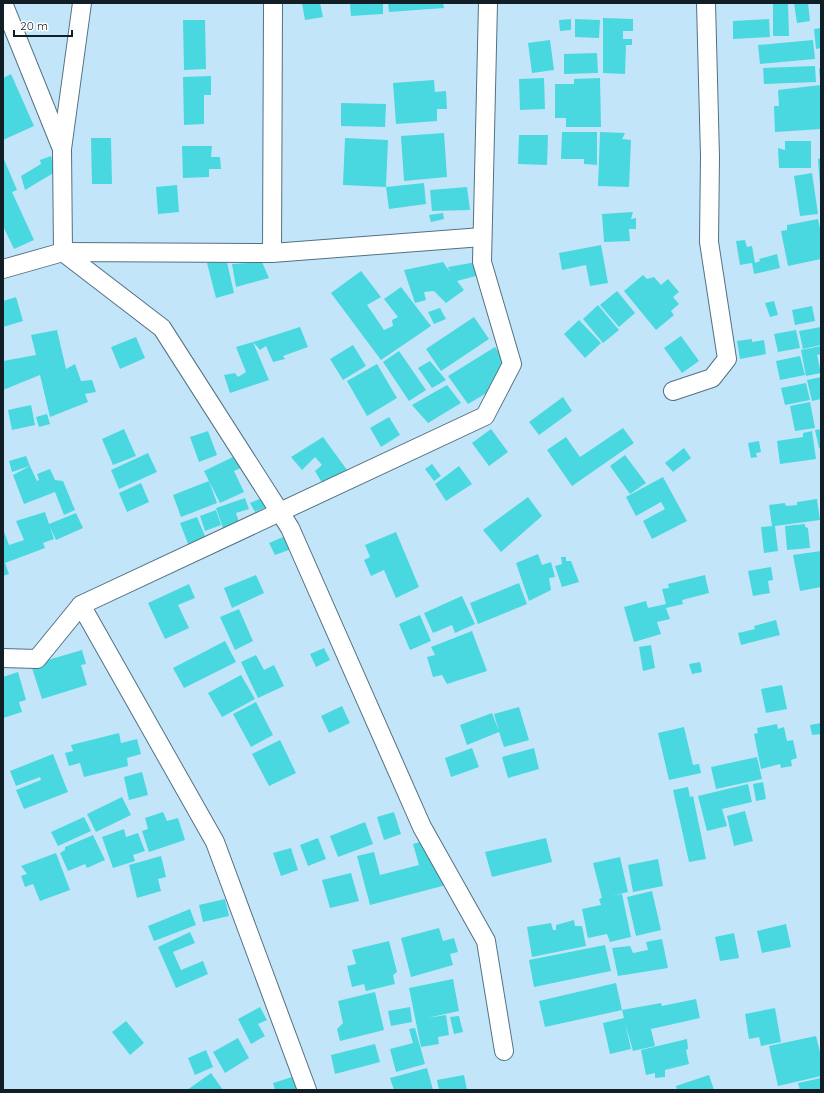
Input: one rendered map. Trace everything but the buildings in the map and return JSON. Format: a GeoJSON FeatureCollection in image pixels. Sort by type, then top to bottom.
{"type":"FeatureCollection","features":[{"type":"Feature","properties":{"kind":"street"},"geometry":{"type":"LineString","coordinates":[[3,3],[7,22],[62,149]]}},
{"type":"Feature","properties":{"kind":"street"},"geometry":{"type":"LineString","coordinates":[[63,252],[62,149],[82,3]]}},
{"type":"Feature","properties":{"kind":"street"},"geometry":{"type":"LineString","coordinates":[[272,254],[273,3]]}},
{"type":"Feature","properties":{"kind":"street"},"geometry":{"type":"LineString","coordinates":[[3,658],[37,659],[81,605],[485,416],[512,364],[482,262],[488,3]]}},
{"type":"Feature","properties":{"kind":"street"},"geometry":{"type":"LineString","coordinates":[[673,391],[712,378],[727,359],[709,242],[710,149],[706,3]]}},
{"type":"Feature","properties":{"kind":"street"},"geometry":{"type":"LineString","coordinates":[[3,268],[63,252],[272,254],[482,237]]}},
{"type":"Feature","properties":{"kind":"street"},"geometry":{"type":"LineString","coordinates":[[63,252],[162,328],[290,528],[422,827],[486,941],[504,1050]]}},
{"type":"Feature","properties":{"kind":"street"},"geometry":{"type":"LineString","coordinates":[[81,605],[215,842],[308,1090]]}}]}
